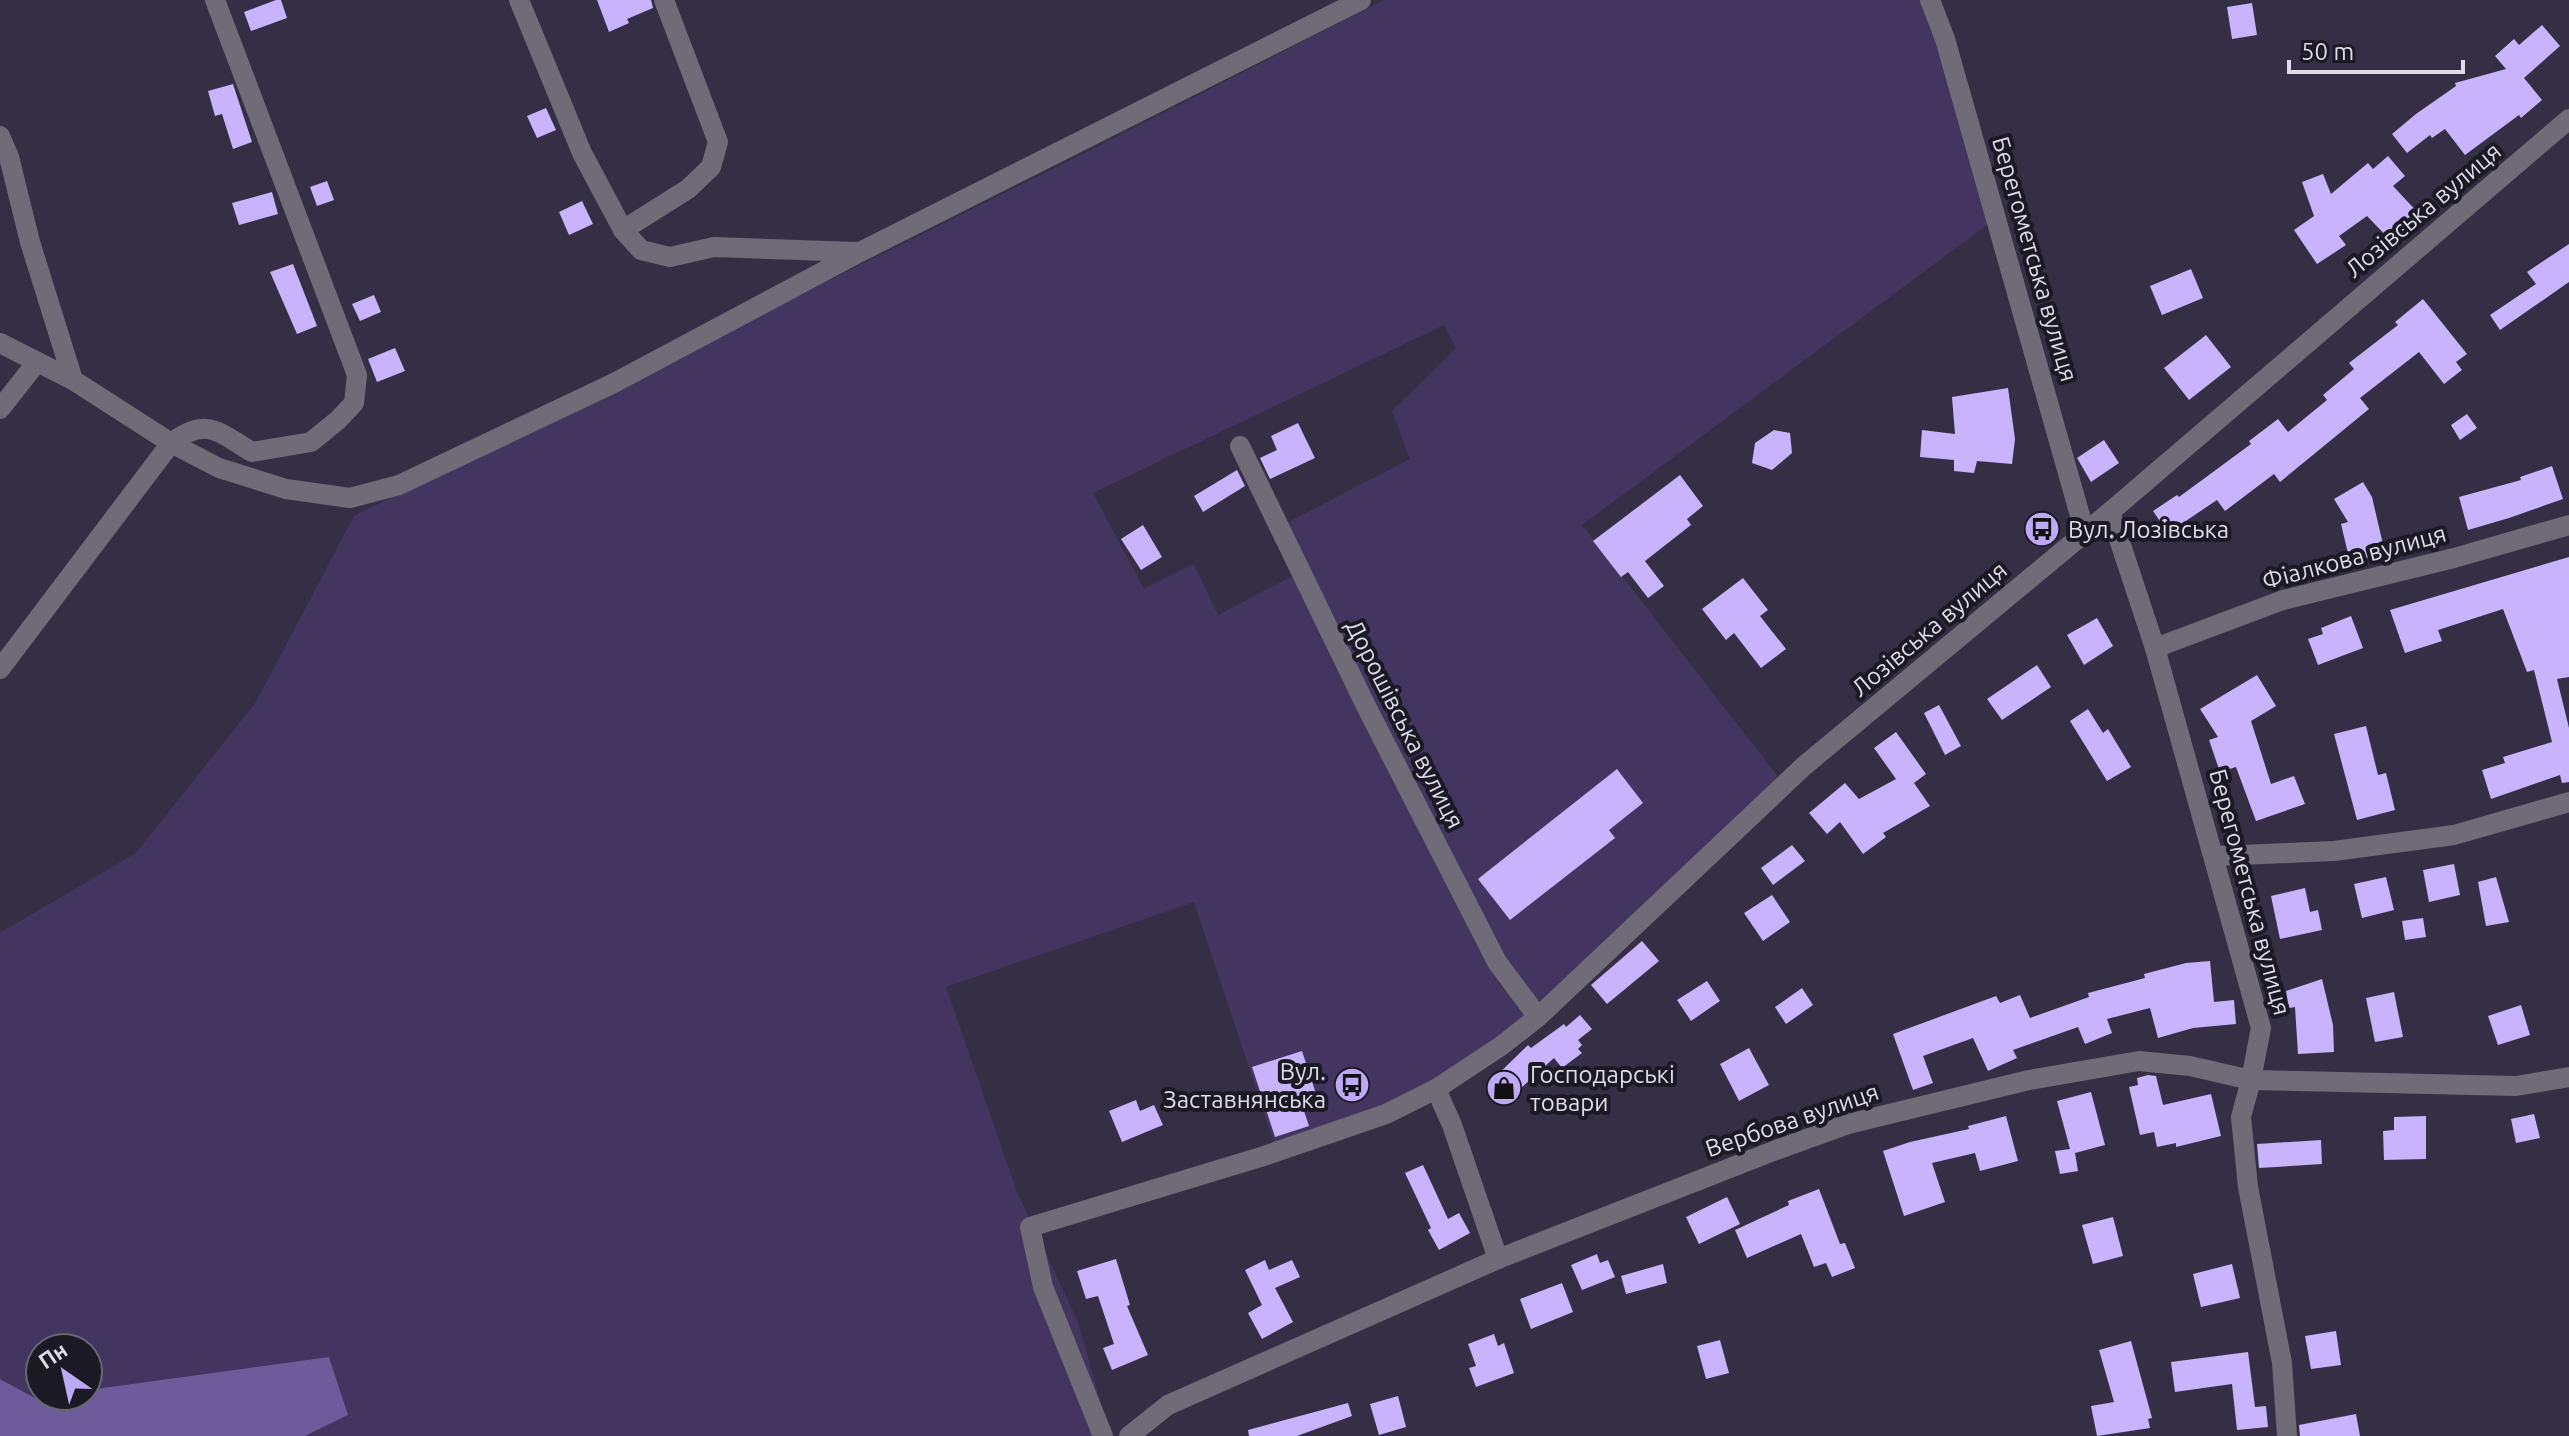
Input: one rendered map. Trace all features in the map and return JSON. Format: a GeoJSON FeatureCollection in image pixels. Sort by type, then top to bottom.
{"type":"FeatureCollection","features":[{"type":"Feature","properties":{"kind":"street"},"geometry":{"type":"LineString","coordinates":[[0,669],[171,443],[188,430],[212,429],[252,452],[311,442],[354,403],[357,375],[215,0]]}},
{"type":"Feature","properties":{"kind":"street"},"geometry":{"type":"LineString","coordinates":[[519,0],[582,153],[623,230],[641,250],[670,257],[714,247],[860,252]]}},
{"type":"Feature","properties":{"kind":"street"},"geometry":{"type":"LineString","coordinates":[[623,230],[688,189],[711,167],[718,142],[664,0]]}},
{"type":"Feature","properties":{"kind":"street"},"geometry":{"type":"LineString","coordinates":[[0,343],[73,380],[171,443],[219,468],[286,489],[350,498],[399,485],[614,383],[860,252],[1361,0]]}},
{"type":"Feature","properties":{"kind":"street","name":"Берегометська вулиця"},"geometry":{"type":"LineString","coordinates":[[1930,0],[1945,39],[2085,533]]}},
{"type":"Feature","properties":{"kind":"street","name":"Лозівська вулиця"},"geometry":{"type":"LineString","coordinates":[[1103,1436],[1043,1287],[1030,1227],[1264,1156],[1386,1114],[1436,1089],[1501,1046],[1538,1017],[1804,766],[2110,512],[2569,119]]}},
{"type":"Feature","properties":{"kind":"street"},"geometry":{"type":"LineString","coordinates":[[0,136],[9,157],[30,242],[73,380]]}},
{"type":"Feature","properties":{"kind":"street"},"geometry":{"type":"LineString","coordinates":[[0,409],[37,362]]}},
{"type":"Feature","properties":{"kind":"street","name":"Дорошівська вулиця"},"geometry":{"type":"LineString","coordinates":[[1240,446],[1367,708],[1497,962],[1538,1017]]}},
{"type":"Feature","properties":{"kind":"street","name":"Берегометська вулиця"},"geometry":{"type":"LineString","coordinates":[[2110,512],[2155,648],[2261,1028],[2241,1117],[2248,1187],[2282,1363],[2287,1436]]}},
{"type":"Feature","properties":{"kind":"street","name":"Фіалкова вулиця"},"geometry":{"type":"LineString","coordinates":[[2155,648],[2283,600],[2454,558],[2569,525]]}},
{"type":"Feature","properties":{"kind":"street"},"geometry":{"type":"LineString","coordinates":[[2214,856],[2334,851],[2454,835],[2569,802]]}},
{"type":"Feature","properties":{"kind":"street","name":"Вербова вулиця"},"geometry":{"type":"LineString","coordinates":[[1129,1436],[1168,1405],[1498,1259],[1848,1124],[2014,1084],[2139,1061],[2190,1066],[2251,1080],[2516,1086],[2569,1077]]}},
{"type":"Feature","properties":{"kind":"street"},"geometry":{"type":"LineString","coordinates":[[1436,1089],[1452,1125],[1498,1259]]}},
{"type":"Feature","properties":{"kind":"shaded area"},"geometry":{"type":"Polygon","coordinates":[[[1384,0],[1929,0],[1991,222],[1582,525],[1787,788],[1451,1089],[1275,1146],[1194,902],[946,987],[1017,1192],[1078,1322],[1110,1436],[305,1436],[348,1415],[329,1357],[104,1388],[104,1332],[24,1332],[24,1392],[0,1379],[0,933],[136,853],[256,702],[354,516],[1085,153],[1384,0]],[[1444,325],[1093,493],[1144,589],[1194,564],[1218,615],[1294,575],[1273,530],[1410,459],[1392,411],[1456,348],[1444,325]]]}},
{"type":"Feature","properties":{"kind":"shaded area"},"geometry":{"type":"Polygon","coordinates":[[[329,1357],[348,1415],[305,1436],[0,1436],[0,1379],[24,1392],[24,1412],[104,1412],[104,1388],[329,1357]]]}},
{"type":"Feature","properties":{"kind":"building"},"geometry":{"type":"Polygon","coordinates":[[[281,0],[287,18],[251,31],[244,12],[281,0]]]}},
{"type":"Feature","properties":{"kind":"building"},"geometry":{"type":"Polygon","coordinates":[[[597,0],[651,0],[653,8],[627,19],[629,23],[609,32],[597,0]]]}},
{"type":"Feature","properties":{"kind":"building"},"geometry":{"type":"Polygon","coordinates":[[[2252,3],[2257,35],[2232,39],[2227,7],[2252,3]]]}},
{"type":"Feature","properties":{"kind":"building"},"geometry":{"type":"Polygon","coordinates":[[[2542,25],[2560,46],[2524,78],[2542,100],[2521,118],[2519,115],[2465,155],[2445,129],[2432,138],[2430,135],[2407,153],[2392,134],[2456,86],[2455,83],[2506,69],[2495,56],[2514,39],[2519,45],[2542,25]]]}},
{"type":"Feature","properties":{"kind":"building"},"geometry":{"type":"Polygon","coordinates":[[[233,84],[252,142],[233,149],[222,114],[215,116],[208,91],[233,84]]]}},
{"type":"Feature","properties":{"kind":"building"},"geometry":{"type":"Polygon","coordinates":[[[546,108],[556,130],[537,138],[527,116],[546,108]]]}},
{"type":"Feature","properties":{"kind":"building"},"geometry":{"type":"Polygon","coordinates":[[[2388,156],[2405,176],[2393,186],[2421,216],[2393,243],[2367,216],[2339,236],[2346,245],[2317,264],[2294,230],[2314,216],[2302,182],[2323,174],[2331,194],[2368,163],[2373,169],[2388,156]]]}},
{"type":"Feature","properties":{"kind":"building"},"geometry":{"type":"Polygon","coordinates":[[[327,181],[334,200],[317,206],[310,187],[327,181]]]}},
{"type":"Feature","properties":{"kind":"building"},"geometry":{"type":"Polygon","coordinates":[[[272,192],[278,214],[239,225],[232,203],[272,192]]]}},
{"type":"Feature","properties":{"kind":"building"},"geometry":{"type":"Polygon","coordinates":[[[582,201],[593,224],[569,235],[559,212],[582,201]]]}},
{"type":"Feature","properties":{"kind":"building"},"geometry":{"type":"Polygon","coordinates":[[[2569,244],[2569,282],[2500,330],[2490,315],[2536,284],[2527,272],[2569,244]]]}},
{"type":"Feature","properties":{"kind":"building"},"geometry":{"type":"Polygon","coordinates":[[[293,264],[317,326],[297,334],[270,272],[293,264]]]}},
{"type":"Feature","properties":{"kind":"building"},"geometry":{"type":"Polygon","coordinates":[[[2191,269],[2203,298],[2162,315],[2150,286],[2191,269]]]}},
{"type":"Feature","properties":{"kind":"building"},"geometry":{"type":"Polygon","coordinates":[[[374,295],[381,312],[360,321],[352,304],[374,295]]]}},
{"type":"Feature","properties":{"kind":"building"},"geometry":{"type":"Polygon","coordinates":[[[2423,299],[2467,354],[2456,362],[2462,370],[2444,384],[2419,352],[2360,398],[2369,409],[2280,482],[2274,474],[2225,511],[2217,500],[2168,533],[2153,511],[2177,495],[2179,497],[2251,444],[2249,441],[2278,419],[2288,432],[2327,400],[2323,395],[2354,369],[2349,363],[2398,325],[2395,322],[2423,299]]]}},
{"type":"Feature","properties":{"kind":"building"},"geometry":{"type":"Polygon","coordinates":[[[2206,335],[2231,367],[2189,400],[2164,368],[2206,335]]]}},
{"type":"Feature","properties":{"kind":"building"},"geometry":{"type":"Polygon","coordinates":[[[395,348],[405,371],[377,382],[368,359],[395,348]]]}},
{"type":"Feature","properties":{"kind":"building"},"geometry":{"type":"Polygon","coordinates":[[[2008,388],[2015,439],[2012,464],[1977,461],[1974,473],[1954,471],[1954,460],[1920,457],[1922,430],[1955,434],[1952,397],[2008,388]]]}},
{"type":"Feature","properties":{"kind":"building"},"geometry":{"type":"Polygon","coordinates":[[[2467,414],[2477,428],[2460,440],[2451,425],[2467,414]]]}},
{"type":"Feature","properties":{"kind":"building"},"geometry":{"type":"Polygon","coordinates":[[[1298,423],[1315,458],[1270,479],[1260,458],[1277,450],[1271,436],[1298,423]]]}},
{"type":"Feature","properties":{"kind":"building"},"geometry":{"type":"Polygon","coordinates":[[[1774,430],[1790,433],[1792,453],[1772,470],[1752,463],[1755,443],[1774,430]]]}},
{"type":"Feature","properties":{"kind":"building"},"geometry":{"type":"Polygon","coordinates":[[[2104,440],[2119,463],[2091,482],[2077,458],[2104,440]]]}},
{"type":"Feature","properties":{"kind":"building"},"geometry":{"type":"Polygon","coordinates":[[[2552,466],[2563,499],[2468,530],[2459,497],[2521,480],[2520,477],[2552,466]]]}},
{"type":"Feature","properties":{"kind":"building"},"geometry":{"type":"Polygon","coordinates":[[[1237,470],[1245,486],[1203,512],[1194,496],[1237,470]]]}},
{"type":"Feature","properties":{"kind":"building"},"geometry":{"type":"Polygon","coordinates":[[[1680,475],[1703,506],[1687,519],[1691,525],[1645,561],[1664,586],[1648,598],[1628,572],[1621,577],[1593,541],[1680,475]]]}},
{"type":"Feature","properties":{"kind":"building"},"geometry":{"type":"Polygon","coordinates":[[[2363,482],[2372,497],[2385,553],[2350,562],[2341,524],[2348,522],[2334,499],[2363,482]]]}},
{"type":"Feature","properties":{"kind":"building"},"geometry":{"type":"Polygon","coordinates":[[[1143,525],[1162,557],[1141,570],[1121,539],[1143,525]]]}},
{"type":"Feature","properties":{"kind":"building"},"geometry":{"type":"Polygon","coordinates":[[[2569,557],[2569,677],[2557,679],[2569,728],[2569,782],[2562,783],[2560,775],[2491,799],[2482,770],[2505,763],[2503,757],[2552,742],[2534,670],[2527,672],[2503,609],[2438,630],[2442,641],[2405,653],[2390,610],[2569,557]]]}},
{"type":"Feature","properties":{"kind":"building"},"geometry":{"type":"Polygon","coordinates":[[[1743,578],[1768,610],[1760,616],[1786,649],[1761,668],[1734,633],[1726,640],[1702,609],[1743,578]]]}},
{"type":"Feature","properties":{"kind":"building"},"geometry":{"type":"Polygon","coordinates":[[[2351,616],[2363,648],[2318,665],[2308,639],[2323,634],[2321,628],[2351,616]]]}},
{"type":"Feature","properties":{"kind":"building"},"geometry":{"type":"Polygon","coordinates":[[[2097,618],[2113,646],[2084,665],[2067,635],[2097,618]]]}},
{"type":"Feature","properties":{"kind":"building"},"geometry":{"type":"Polygon","coordinates":[[[2037,665],[2051,687],[2002,720],[1987,699],[2037,665]]]}},
{"type":"Feature","properties":{"kind":"building"},"geometry":{"type":"Polygon","coordinates":[[[2257,675],[2276,706],[2251,721],[2271,784],[2294,776],[2305,804],[2256,821],[2236,767],[2220,772],[2209,740],[2218,737],[2200,709],[2257,675]]]}},
{"type":"Feature","properties":{"kind":"building"},"geometry":{"type":"Polygon","coordinates":[[[1939,705],[1961,746],[1945,755],[1924,713],[1939,705]]]}},
{"type":"Feature","properties":{"kind":"building"},"geometry":{"type":"Polygon","coordinates":[[[2088,709],[2103,733],[2108,729],[2131,767],[2107,781],[2070,721],[2088,709]]]}},
{"type":"Feature","properties":{"kind":"building"},"geometry":{"type":"Polygon","coordinates":[[[2366,726],[2378,775],[2386,773],[2395,810],[2357,820],[2334,734],[2366,726]]]}},
{"type":"Feature","properties":{"kind":"building"},"geometry":{"type":"Polygon","coordinates":[[[1896,732],[1926,774],[1914,783],[1930,806],[1883,833],[1886,837],[1863,854],[1840,822],[1827,834],[1809,813],[1845,783],[1859,799],[1896,779],[1874,748],[1896,732]]]}},
{"type":"Feature","properties":{"kind":"building"},"geometry":{"type":"Polygon","coordinates":[[[1617,769],[1643,803],[1609,830],[1615,838],[1510,920],[1478,879],[1617,769]]]}},
{"type":"Feature","properties":{"kind":"building"},"geometry":{"type":"Polygon","coordinates":[[[1792,845],[1805,861],[1773,885],[1761,868],[1792,845]]]}},
{"type":"Feature","properties":{"kind":"building"},"geometry":{"type":"Polygon","coordinates":[[[2454,864],[2460,895],[2429,902],[2423,870],[2454,864]]]}},
{"type":"Feature","properties":{"kind":"building"},"geometry":{"type":"Polygon","coordinates":[[[2386,877],[2394,910],[2362,918],[2354,884],[2386,877]]]}},
{"type":"Feature","properties":{"kind":"building"},"geometry":{"type":"Polygon","coordinates":[[[2496,877],[2509,922],[2486,926],[2478,882],[2496,877]]]}},
{"type":"Feature","properties":{"kind":"building"},"geometry":{"type":"Polygon","coordinates":[[[2305,888],[2310,912],[2318,910],[2322,930],[2280,939],[2271,896],[2305,888]]]}},
{"type":"Feature","properties":{"kind":"building"},"geometry":{"type":"Polygon","coordinates":[[[1772,895],[1790,922],[1763,941],[1744,913],[1772,895]]]}},
{"type":"Feature","properties":{"kind":"building"},"geometry":{"type":"Polygon","coordinates":[[[2423,918],[2426,937],[2405,940],[2402,921],[2423,918]]]}},
{"type":"Feature","properties":{"kind":"building"},"geometry":{"type":"Polygon","coordinates":[[[1642,941],[1659,961],[1607,1004],[1591,985],[1642,941]]]}},
{"type":"Feature","properties":{"kind":"building"},"geometry":{"type":"Polygon","coordinates":[[[2210,961],[2214,1002],[2234,1000],[2236,1024],[2193,1028],[2158,1038],[2150,1008],[2107,1019],[2112,1033],[2085,1044],[2078,1027],[2013,1050],[2017,1058],[1988,1071],[1973,1038],[1923,1056],[1933,1083],[1913,1090],[1893,1034],[1996,996],[2000,1003],[2020,995],[2030,1018],[2089,997],[2088,993],[2145,978],[2144,974],[2186,963],[2210,961]]]}},
{"type":"Feature","properties":{"kind":"building"},"geometry":{"type":"Polygon","coordinates":[[[2322,979],[2333,1025],[2334,1052],[2298,1054],[2295,1007],[2289,1008],[2286,991],[2322,979]]]}},
{"type":"Feature","properties":{"kind":"building"},"geometry":{"type":"Polygon","coordinates":[[[1707,981],[1720,1001],[1691,1021],[1677,1000],[1707,981]]]}},
{"type":"Feature","properties":{"kind":"building"},"geometry":{"type":"Polygon","coordinates":[[[1802,988],[1813,1005],[1786,1024],[1775,1007],[1802,988]]]}},
{"type":"Feature","properties":{"kind":"building"},"geometry":{"type":"Polygon","coordinates":[[[2394,992],[2403,1037],[2375,1042],[2366,998],[2394,992]]]}},
{"type":"Feature","properties":{"kind":"building"},"geometry":{"type":"Polygon","coordinates":[[[2521,1005],[2530,1035],[2498,1045],[2488,1016],[2521,1005]]]}},
{"type":"Feature","properties":{"kind":"building"},"geometry":{"type":"Polygon","coordinates":[[[1580,1015],[1592,1029],[1578,1040],[1582,1045],[1578,1049],[1582,1053],[1562,1068],[1554,1058],[1509,1099],[1491,1081],[1528,1045],[1531,1048],[1580,1015]]]}},
{"type":"Feature","properties":{"kind":"building"},"geometry":{"type":"Polygon","coordinates":[[[1749,1048],[1769,1085],[1739,1101],[1720,1064],[1749,1048]]]}},
{"type":"Feature","properties":{"kind":"building"},"geometry":{"type":"Polygon","coordinates":[[[1302,1051],[1319,1103],[1303,1108],[1309,1126],[1275,1137],[1252,1067],[1302,1051]]]}},
{"type":"Feature","properties":{"kind":"building"},"geometry":{"type":"Polygon","coordinates":[[[2156,1076],[2163,1105],[2211,1094],[2221,1136],[2176,1147],[2176,1143],[2157,1147],[2154,1132],[2140,1135],[2129,1087],[2138,1085],[2137,1078],[2156,1076]]]}},
{"type":"Feature","properties":{"kind":"building"},"geometry":{"type":"Polygon","coordinates":[[[2091,1092],[2105,1145],[2075,1153],[2078,1171],[2060,1174],[2055,1151],[2070,1149],[2057,1101],[2091,1092]]]}},
{"type":"Feature","properties":{"kind":"building"},"geometry":{"type":"Polygon","coordinates":[[[1136,1100],[1140,1111],[1154,1105],[1163,1125],[1122,1142],[1109,1111],[1136,1100]]]}},
{"type":"Feature","properties":{"kind":"building"},"geometry":{"type":"Polygon","coordinates":[[[2534,1114],[2540,1138],[2516,1143],[2511,1119],[2534,1114]]]}},
{"type":"Feature","properties":{"kind":"building"},"geometry":{"type":"Polygon","coordinates":[[[2006,1116],[2018,1161],[1980,1171],[1975,1153],[1932,1163],[1945,1202],[1904,1216],[1883,1151],[2006,1116]]]}},
{"type":"Feature","properties":{"kind":"building"},"geometry":{"type":"Polygon","coordinates":[[[2426,1116],[2426,1159],[2384,1160],[2383,1131],[2394,1130],[2394,1117],[2426,1116]]]}},
{"type":"Feature","properties":{"kind":"building"},"geometry":{"type":"Polygon","coordinates":[[[2321,1140],[2322,1164],[2259,1168],[2257,1144],[2321,1140]]]}},
{"type":"Feature","properties":{"kind":"building"},"geometry":{"type":"Polygon","coordinates":[[[1423,1165],[1448,1219],[1459,1213],[1470,1233],[1439,1250],[1405,1173],[1423,1165]]]}},
{"type":"Feature","properties":{"kind":"building"},"geometry":{"type":"Polygon","coordinates":[[[1819,1189],[1840,1244],[1845,1243],[1855,1268],[1832,1277],[1826,1263],[1814,1267],[1801,1234],[1747,1258],[1735,1230],[1789,1205],[1788,1201],[1819,1189]]]}},
{"type":"Feature","properties":{"kind":"building"},"geometry":{"type":"Polygon","coordinates":[[[1727,1197],[1740,1224],[1699,1244],[1686,1217],[1727,1197]]]}},
{"type":"Feature","properties":{"kind":"building"},"geometry":{"type":"Polygon","coordinates":[[[2113,1217],[2123,1256],[2093,1264],[2082,1225],[2113,1217]]]}},
{"type":"Feature","properties":{"kind":"building"},"geometry":{"type":"Polygon","coordinates":[[[1597,1254],[1600,1263],[1608,1260],[1615,1277],[1582,1290],[1571,1265],[1597,1254]]]}},
{"type":"Feature","properties":{"kind":"building"},"geometry":{"type":"Polygon","coordinates":[[[1116,1259],[1130,1305],[1127,1306],[1148,1355],[1112,1370],[1103,1348],[1114,1344],[1098,1296],[1086,1299],[1077,1271],[1116,1259]]]}},
{"type":"Feature","properties":{"kind":"building"},"geometry":{"type":"Polygon","coordinates":[[[1265,1260],[1269,1270],[1292,1260],[1300,1277],[1275,1288],[1293,1322],[1262,1339],[1248,1313],[1262,1305],[1245,1270],[1265,1260]]]}},
{"type":"Feature","properties":{"kind":"building"},"geometry":{"type":"Polygon","coordinates":[[[1663,1264],[1667,1283],[1626,1294],[1621,1276],[1663,1264]]]}},
{"type":"Feature","properties":{"kind":"building"},"geometry":{"type":"Polygon","coordinates":[[[2232,1264],[2240,1298],[2201,1307],[2193,1274],[2232,1264]]]}},
{"type":"Feature","properties":{"kind":"building"},"geometry":{"type":"Polygon","coordinates":[[[1562,1283],[1573,1312],[1531,1329],[1520,1299],[1562,1283]]]}},
{"type":"Feature","properties":{"kind":"building"},"geometry":{"type":"Polygon","coordinates":[[[2336,1331],[2341,1365],[2311,1369],[2305,1336],[2336,1331]]]}},
{"type":"Feature","properties":{"kind":"building"},"geometry":{"type":"Polygon","coordinates":[[[1494,1334],[1498,1346],[1504,1343],[1514,1373],[1476,1387],[1469,1368],[1476,1366],[1468,1344],[1494,1334]]]}},
{"type":"Feature","properties":{"kind":"building"},"geometry":{"type":"Polygon","coordinates":[[[1720,1340],[1729,1373],[1706,1379],[1697,1346],[1720,1340]]]}},
{"type":"Feature","properties":{"kind":"building"},"geometry":{"type":"Polygon","coordinates":[[[2131,1341],[2152,1418],[2148,1419],[2150,1428],[2097,1436],[2091,1406],[2114,1402],[2099,1350],[2131,1341]]]}},
{"type":"Feature","properties":{"kind":"building"},"geometry":{"type":"Polygon","coordinates":[[[2248,1352],[2255,1407],[2266,1406],[2268,1427],[2237,1430],[2232,1384],[2175,1392],[2171,1362],[2248,1352]]]}},
{"type":"Feature","properties":{"kind":"building"},"geometry":{"type":"Polygon","coordinates":[[[1398,1396],[1406,1427],[1379,1435],[1370,1404],[1398,1396]]]}},
{"type":"Feature","properties":{"kind":"building"},"geometry":{"type":"Polygon","coordinates":[[[1348,1403],[1352,1416],[1297,1436],[1249,1436],[1248,1430],[1348,1403]]]}},
{"type":"Feature","properties":{"kind":"building"},"geometry":{"type":"Polygon","coordinates":[[[2356,1414],[2360,1436],[2300,1436],[2299,1425],[2356,1414]]]}},
{"type":"Feature","properties":{"kind":"place","name":"Вул. Лозівська"},"geometry":{"type":"Point","coordinates":[2042,529]}},
{"type":"Feature","properties":{"kind":"place","name":"Вул. Заставнянська"},"geometry":{"type":"Point","coordinates":[1352,1085]}},
{"type":"Feature","properties":{"kind":"place","name":"Господарські товари"},"geometry":{"type":"Point","coordinates":[1504,1088]}}]}
